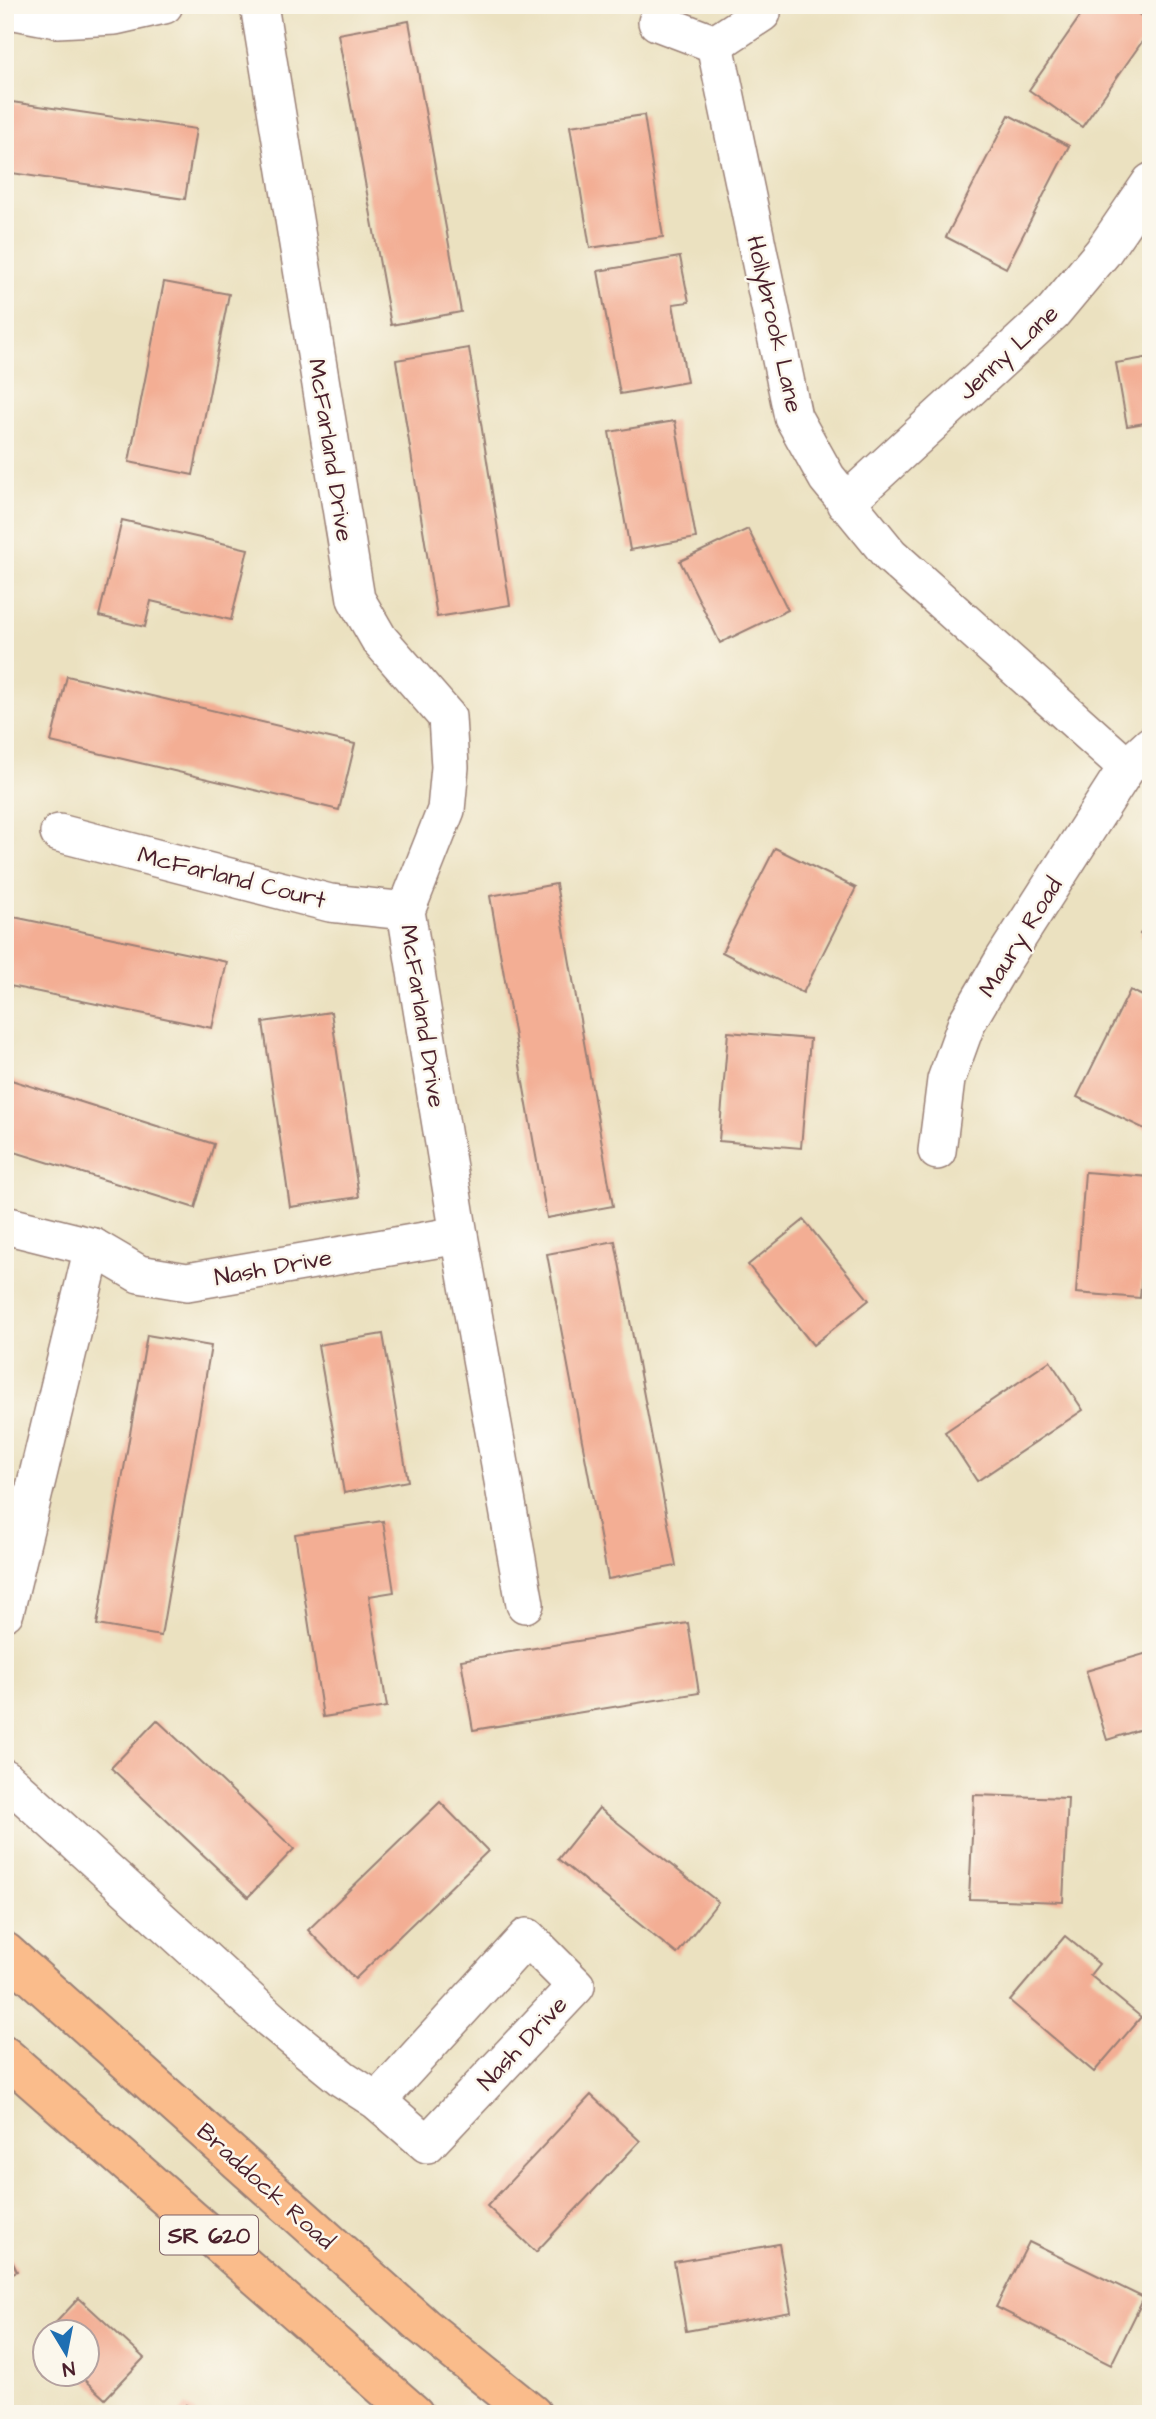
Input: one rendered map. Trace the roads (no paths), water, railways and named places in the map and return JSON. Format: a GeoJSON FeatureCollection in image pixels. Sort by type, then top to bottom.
{"type":"FeatureCollection","features":[{"type":"Feature","properties":{"kind":"main road","name":"Braddock Road"},"geometry":{"type":"LineString","coordinates":[[5,1952],[423,2326],[532,2414]]}},
{"type":"Feature","properties":{"kind":"main road","name":"SR 620"},"geometry":{"type":"LineString","coordinates":[[5,2056],[414,2414]]}},
{"type":"Feature","properties":{"kind":"street"},"geometry":{"type":"LineString","coordinates":[[5,9],[57,19],[115,16],[164,5]]}},
{"type":"Feature","properties":{"kind":"street","name":"McFarland Drive"},"geometry":{"type":"LineString","coordinates":[[259,5],[356,599],[379,639],[447,717],[450,767],[446,810],[406,911],[459,1236],[525,1604]]}},
{"type":"Feature","properties":{"kind":"street"},"geometry":{"type":"LineString","coordinates":[[657,22],[715,44],[762,13]]}},
{"type":"Feature","properties":{"kind":"street","name":"Hollybrook Lane"},"geometry":{"type":"LineString","coordinates":[[715,44],[793,417],[827,478],[890,555],[1139,756]]}},
{"type":"Feature","properties":{"kind":"street","name":"Jenny Lane"},"geometry":{"type":"LineString","coordinates":[[845,503],[1053,312],[1103,252],[1151,182]]}},
{"type":"Feature","properties":{"kind":"street","name":"Maury Road"},"geometry":{"type":"LineString","coordinates":[[937,1151],[946,1080],[967,1022],[1004,959],[1139,756]]}},
{"type":"Feature","properties":{"kind":"street","name":"McFarland Court"},"geometry":{"type":"LineString","coordinates":[[59,833],[330,903],[406,911]]}},
{"type":"Feature","properties":{"kind":"street","name":"Nash Drive"},"geometry":{"type":"LineString","coordinates":[[5,1225],[93,1247],[139,1274],[187,1282],[459,1236]]}},
{"type":"Feature","properties":{"kind":"street"},"geometry":{"type":"LineString","coordinates":[[5,1612],[93,1247]]}},
{"type":"Feature","properties":{"kind":"street","name":"Nash Drive"},"geometry":{"type":"LineString","coordinates":[[5,1778],[271,2020],[427,2144],[576,1986],[527,1937],[377,2102]]}}]}
